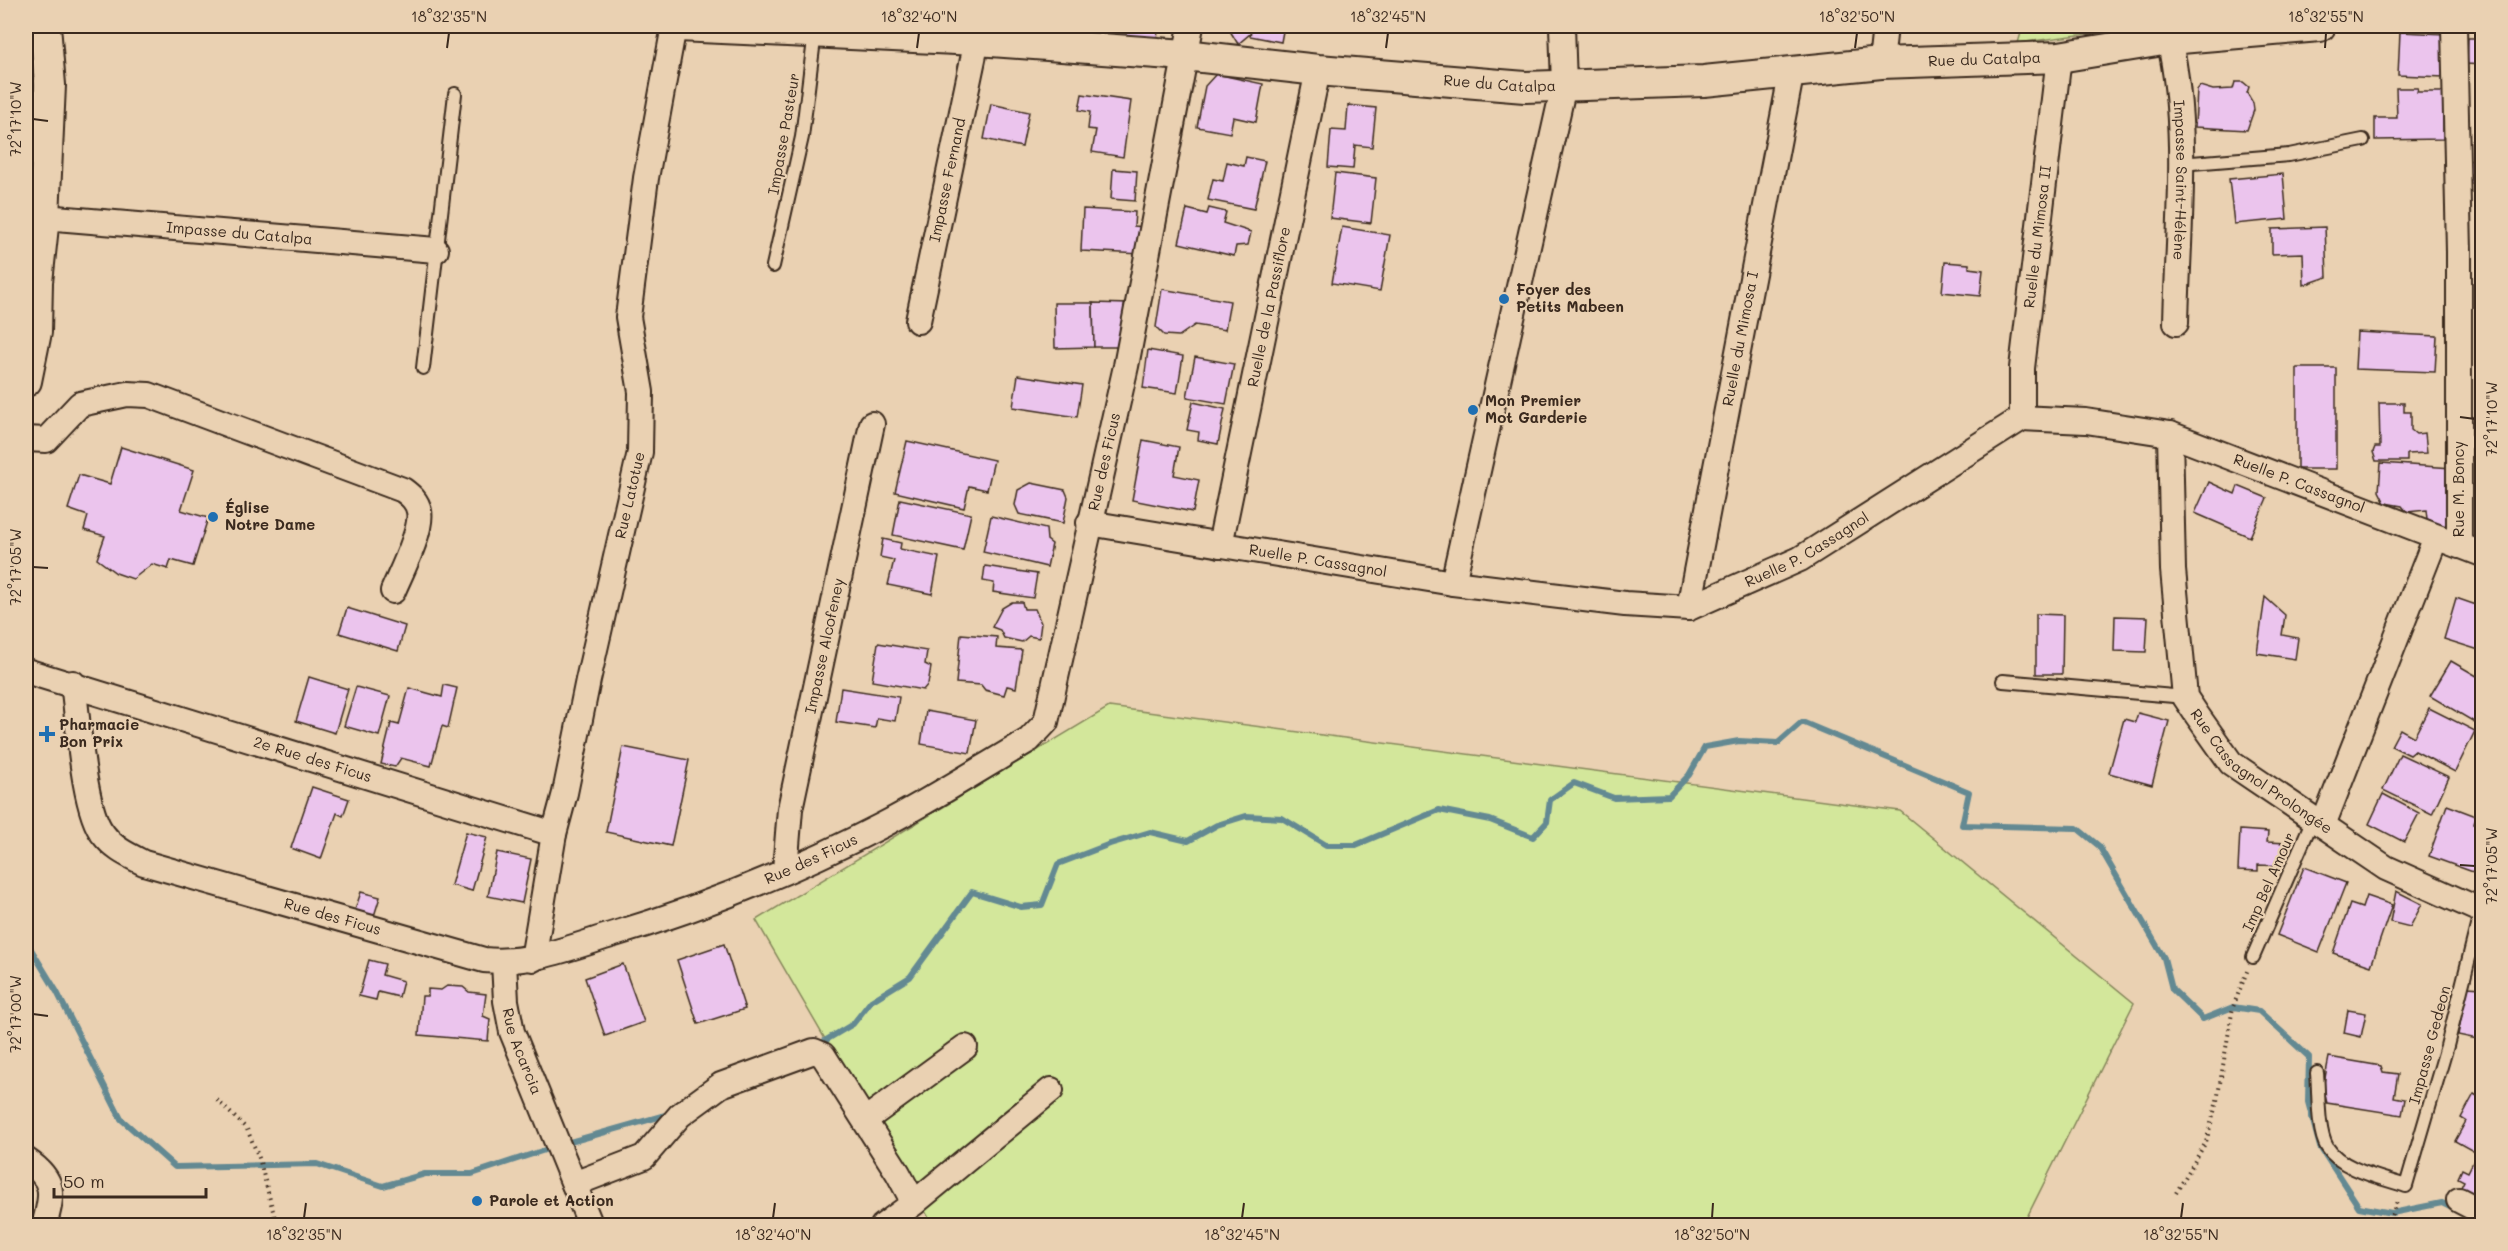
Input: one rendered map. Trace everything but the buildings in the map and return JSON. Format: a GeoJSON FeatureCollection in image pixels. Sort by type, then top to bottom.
{"type":"FeatureCollection","features":[{"type":"Feature","properties":{"kind":"street"},"geometry":{"type":"LineString","coordinates":[[26,381],[36,332],[31,281],[44,217],[50,85],[45,26]]}},
{"type":"Feature","properties":{"kind":"street","name":"Rue du Catalpa"},"geometry":{"type":"LineString","coordinates":[[676,26],[977,40],[1185,55],[1318,70],[1525,87],[1704,81],[1792,70],[1881,63],[2059,57],[2170,32],[2320,26]]}},
{"type":"Feature","properties":{"kind":"street","name":"Rue Latotue"},"geometry":{"type":"LineString","coordinates":[[533,959],[554,834],[640,452],[640,392],[628,318],[646,178],[676,26]]}},
{"type":"Feature","properties":{"kind":"street","name":"Rue des Ficus"},"geometry":{"type":"LineString","coordinates":[[73,683],[91,808],[101,832],[116,849],[144,863],[484,960],[504,962],[533,959],[662,920],[784,870],[883,825],[1029,740],[1046,722],[1126,366],[1191,26]]}},
{"type":"Feature","properties":{"kind":"street"},"geometry":{"type":"LineString","coordinates":[[1453,583],[1564,85],[1562,26]]}},
{"type":"Feature","properties":{"kind":"street"},"geometry":{"type":"LineString","coordinates":[[1881,63],[1885,26]]}},
{"type":"Feature","properties":{"kind":"street","name":"Rue M. Boncy"},"geometry":{"type":"LineString","coordinates":[[2454,26],[2459,252],[2459,546]]}},
{"type":"Feature","properties":{"kind":"street","name":"Impasse Saint-Hélène"},"geometry":{"type":"LineString","coordinates":[[2170,32],[2176,71],[2180,164],[2176,322]]}},
{"type":"Feature","properties":{"kind":"street","name":"Impasse Fernand"},"geometry":{"type":"LineString","coordinates":[[918,321],[977,40]]}},
{"type":"Feature","properties":{"kind":"street","name":"Ruelle du Mimosa II"},"geometry":{"type":"LineString","coordinates":[[2022,418],[2022,368],[2059,57]]}},
{"type":"Feature","properties":{"kind":"street","name":"Ruelle de la Passiflore"},"geometry":{"type":"LineString","coordinates":[[1220,545],[1318,70]]}},
{"type":"Feature","properties":{"kind":"street","name":"Ruelle du Mimosa I"},"geometry":{"type":"LineString","coordinates":[[1689,608],[1792,70]]}},
{"type":"Feature","properties":{"kind":"street","name":"Impasse du Catalpa"},"geometry":{"type":"LineString","coordinates":[[44,217],[436,250]]}},
{"type":"Feature","properties":{"kind":"street"},"geometry":{"type":"LineString","coordinates":[[26,439],[46,440],[80,404],[127,394],[149,395],[403,490],[415,500],[420,512],[419,525],[393,591]]}},
{"type":"Feature","properties":{"kind":"street","name":"Ruelle P. Cassagnol"},"geometry":{"type":"LineString","coordinates":[[1089,523],[1453,583],[1626,604],[1689,608],[1800,559],[2022,418],[2086,421],[2170,434],[2482,554]]}},
{"type":"Feature","properties":{"kind":"street","name":"Impasse Alcofeney"},"geometry":{"type":"LineString","coordinates":[[784,870],[790,809],[872,424]]}},
{"type":"Feature","properties":{"kind":"street","name":"Rue Cassagnol Prolongée"},"geometry":{"type":"LineString","coordinates":[[2170,434],[2173,570],[2186,697],[2231,763],[2386,868],[2482,911]]}},
{"type":"Feature","properties":{"kind":"street","name":"Rue M. Boncy"},"geometry":{"type":"LineString","coordinates":[[2318,822],[2436,537]]}},
{"type":"Feature","properties":{"kind":"street"},"geometry":{"type":"LineString","coordinates":[[26,671],[73,683]]}},
{"type":"Feature","properties":{"kind":"street","name":"2e Rue des Ficus"},"geometry":{"type":"LineString","coordinates":[[73,683],[554,834]]}},
{"type":"Feature","properties":{"kind":"street","name":"Rue Acarcia"},"geometry":{"type":"LineString","coordinates":[[504,962],[506,1000],[512,1032],[591,1226]]}},
{"type":"Feature","properties":{"kind":"street"},"geometry":{"type":"LineString","coordinates":[[865,1120],[965,1047]]}},
{"type":"Feature","properties":{"kind":"street"},"geometry":{"type":"LineString","coordinates":[[574,1184],[644,1157],[680,1115],[721,1085],[809,1051],[823,1055],[914,1203]]}},
{"type":"Feature","properties":{"kind":"street"},"geometry":{"type":"LineString","coordinates":[[883,1226],[1052,1090]]}},
{"type":"Feature","properties":{"kind":"street"},"geometry":{"type":"LineString","coordinates":[[26,1160],[49,1181],[52,1196],[44,1226]]}},
{"type":"Feature","properties":{"kind":"street"},"geometry":{"type":"LineString","coordinates":[[2459,1200],[2482,1212]]}},
{"type":"Feature","properties":{"kind":"lane","name":"Impasse Pasteur"},"geometry":{"type":"LineString","coordinates":[[773,266],[802,137],[799,30]]}},
{"type":"Feature","properties":{"kind":"lane"},"geometry":{"type":"LineString","coordinates":[[423,368],[455,94]]}},
{"type":"Feature","properties":{"kind":"lane"},"geometry":{"type":"LineString","coordinates":[[2180,164],[2289,155],[2363,140]]}},
{"type":"Feature","properties":{"kind":"lane"},"geometry":{"type":"LineString","coordinates":[[2003,681],[2186,697]]}},
{"type":"Feature","properties":{"kind":"lane","name":"Imp Bel Amour"},"geometry":{"type":"LineString","coordinates":[[2253,957],[2318,822]]}},
{"type":"Feature","properties":{"kind":"lane","name":"Impasse Gedeon"},"geometry":{"type":"LineString","coordinates":[[2406,1186],[2447,1046],[2482,911]]}},
{"type":"Feature","properties":{"kind":"lane"},"geometry":{"type":"LineString","coordinates":[[2317,1073],[2320,1120],[2327,1147],[2344,1162],[2406,1186]]}},
{"type":"Feature","properties":{"kind":"path"},"geometry":{"type":"LineString","coordinates":[[2176,1193],[2206,1142],[2217,1101],[2233,1007],[2253,957]]}},
{"type":"Feature","properties":{"kind":"path"},"geometry":{"type":"LineString","coordinates":[[217,1100],[247,1129],[259,1158],[264,1184],[277,1226]]}},
{"type":"Feature","properties":{"kind":"path"},"geometry":{"type":"LineString","coordinates":[[2387,1226],[2406,1186]]}},
{"type":"Feature","properties":{"kind":"green space"},"geometry":{"type":"Polygon","coordinates":[[[2023,26],[2148,26],[2018,43],[2023,26]]]}},
{"type":"Feature","properties":{"kind":"green space"},"geometry":{"type":"Polygon","coordinates":[[[1109,707],[1900,811],[2134,1003],[2023,1225],[933,1225],[756,920],[1109,707]]]}},
{"type":"Feature","properties":{"kind":"waterway"},"geometry":{"type":"LineString","coordinates":[[816,1046],[853,1024],[871,1001],[910,977],[972,892],[1021,907],[1042,905],[1058,864],[1110,844],[1150,832],[1188,841],[1217,825],[1246,816],[1282,818],[1326,845],[1356,845],[1439,810],[1490,820],[1533,837],[1547,822],[1550,800],[1574,783],[1614,798],[1669,796],[1689,775],[1705,747],[1739,741],[1778,743],[1802,722],[1969,792],[1962,825],[2077,828],[2099,846],[2164,958],[2172,989],[2203,1019],[2233,1007],[2259,1011],[2309,1057],[2308,1102],[2320,1147],[2359,1207],[2392,1213],[2442,1203],[2456,1210]]}},
{"type":"Feature","properties":{"kind":"waterway"},"geometry":{"type":"LineString","coordinates":[[26,941],[57,992],[121,1119],[175,1167],[317,1164],[383,1186],[425,1174],[472,1174],[554,1147]]}},
{"type":"Feature","properties":{"kind":"waterway"},"geometry":{"type":"LineString","coordinates":[[563,1144],[669,1114]]}},
{"type":"Feature","properties":{"kind":"place","name":"Foyer des Petits Mabeen"},"geometry":{"type":"Point","coordinates":[1504,299]}},
{"type":"Feature","properties":{"kind":"place","name":"Mon Premier Mot Garderie"},"geometry":{"type":"Point","coordinates":[1473,410]}},
{"type":"Feature","properties":{"kind":"place","name":"Église Notre Dame"},"geometry":{"type":"Point","coordinates":[213,517]}},
{"type":"Feature","properties":{"kind":"place","name":"Pharmacie Bon Prix"},"geometry":{"type":"Point","coordinates":[47,734]}},
{"type":"Feature","properties":{"kind":"place","name":"Parole et Action"},"geometry":{"type":"Point","coordinates":[477,1201]}}]}
